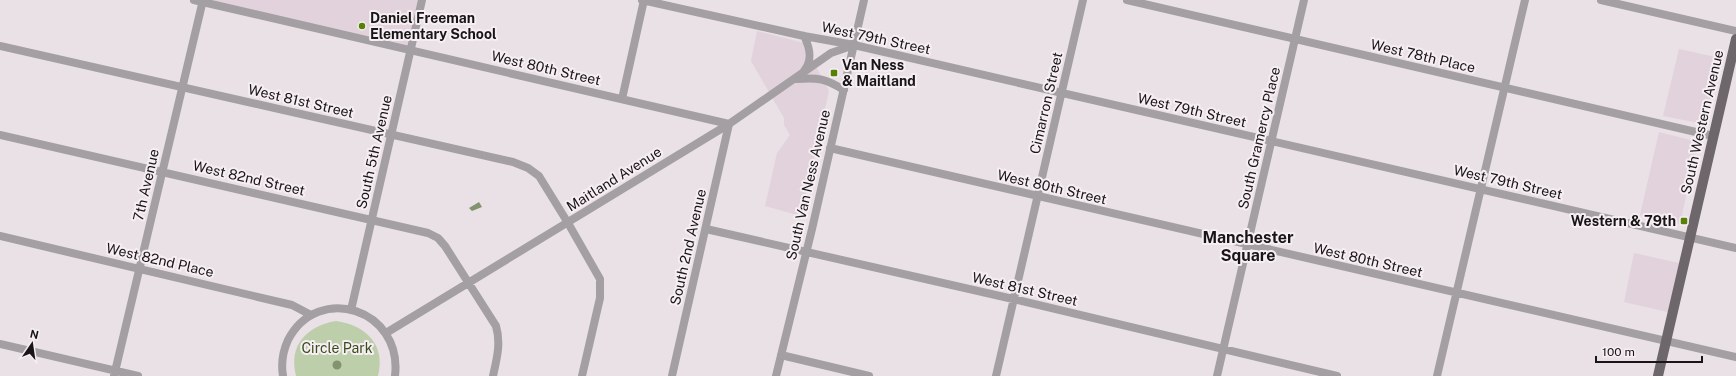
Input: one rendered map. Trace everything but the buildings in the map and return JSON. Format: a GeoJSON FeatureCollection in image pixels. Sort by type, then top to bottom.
{"type":"FeatureCollection","features":[{"type":"Feature","properties":{"kind":"main road","name":"South Western Avenue"},"geometry":{"type":"LineString","coordinates":[[1658,376],[1736,39]]}},
{"type":"Feature","properties":{"kind":"street","name":"South 5th Avenue"},"geometry":{"type":"LineString","coordinates":[[351,310],[412,50],[422,0]]}},
{"type":"Feature","properties":{"kind":"street","name":"West 79th Street"},"geometry":{"type":"LineString","coordinates":[[643,0],[804,36],[854,45],[1736,248]]}},
{"type":"Feature","properties":{"kind":"street"},"geometry":{"type":"LineString","coordinates":[[622,99],[643,0]]}},
{"type":"Feature","properties":{"kind":"street","name":"South Van Ness Avenue"},"geometry":{"type":"LineString","coordinates":[[776,376],[864,0]]}},
{"type":"Feature","properties":{"kind":"street","name":"Cimarron Street"},"geometry":{"type":"LineString","coordinates":[[996,376],[1083,0]]}},
{"type":"Feature","properties":{"kind":"street","name":"West 78th Place"},"geometry":{"type":"LineString","coordinates":[[1127,0],[1713,136]]}},
{"type":"Feature","properties":{"kind":"street","name":"South Gramercy Place"},"geometry":{"type":"LineString","coordinates":[[1217,376],[1304,0]]}},
{"type":"Feature","properties":{"kind":"street"},"geometry":{"type":"LineString","coordinates":[[1438,376],[1524,0]]}},
{"type":"Feature","properties":{"kind":"street"},"geometry":{"type":"LineString","coordinates":[[1600,0],[1736,31]]}},
{"type":"Feature","properties":{"kind":"street","name":"West 80th Street"},"geometry":{"type":"LineString","coordinates":[[200,1],[729,124]]}},
{"type":"Feature","properties":{"kind":"street","name":"7th Avenue"},"geometry":{"type":"LineString","coordinates":[[115,373],[183,87],[200,1]]}},
{"type":"Feature","properties":{"kind":"street"},"geometry":{"type":"LineString","coordinates":[[801,75],[808,66],[810,57],[809,47],[804,36]]}},
{"type":"Feature","properties":{"kind":"street","name":"Maitland Avenue"},"geometry":{"type":"LineString","coordinates":[[386,332],[729,124],[831,53],[854,45]]}},
{"type":"Feature","properties":{"kind":"street","name":"West 81st Street"},"geometry":{"type":"LineString","coordinates":[[0,46],[513,162],[528,168],[539,176],[597,271],[601,285],[600,301],[582,376]]}},
{"type":"Feature","properties":{"kind":"street"},"geometry":{"type":"LineString","coordinates":[[794,80],[817,78],[827,81],[844,90]]}},
{"type":"Feature","properties":{"kind":"street","name":"South 2nd Avenue"},"geometry":{"type":"LineString","coordinates":[[672,376],[729,124]]}},
{"type":"Feature","properties":{"kind":"street","name":"West 82nd Street"},"geometry":{"type":"LineString","coordinates":[[0,135],[428,233],[438,238],[496,326],[499,337],[499,349],[493,376]]}},
{"type":"Feature","properties":{"kind":"street","name":"West 80th Street"},"geometry":{"type":"LineString","coordinates":[[830,148],[1736,358]]}},
{"type":"Feature","properties":{"kind":"street","name":"West 81st Street"},"geometry":{"type":"LineString","coordinates":[[706,229],[1013,299],[1223,350],[1338,376]]}},
{"type":"Feature","properties":{"kind":"street","name":"West 82nd Place"},"geometry":{"type":"LineString","coordinates":[[0,236],[292,305],[311,316]]}},
{"type":"Feature","properties":{"kind":"street"},"geometry":{"type":"LineString","coordinates":[[283,376],[282,358],[286,345],[292,333],[300,323],[324,310],[338,308],[351,310],[371,318],[386,332],[395,354],[395,376]]}},
{"type":"Feature","properties":{"kind":"street"},"geometry":{"type":"LineString","coordinates":[[0,344],[115,373],[138,376]]}},
{"type":"Feature","properties":{"kind":"street"},"geometry":{"type":"LineString","coordinates":[[781,355],[869,376]]}},
{"type":"Feature","properties":{"kind":"shaded area","name":"Daniel Freeman Elementary School"},"geometry":{"type":"Polygon","coordinates":[[[203,0],[423,0],[412,50],[203,0]]]}},
{"type":"Feature","properties":{"kind":"shaded area"},"geometry":{"type":"Polygon","coordinates":[[[757,31],[804,43],[829,91],[801,216],[765,206],[777,153],[790,135],[784,125],[784,118],[751,61],[757,31]]]}},
{"type":"Feature","properties":{"kind":"shaded area"},"geometry":{"type":"Polygon","coordinates":[[[1679,49],[1720,58],[1704,124],[1663,116],[1679,49]]]}},
{"type":"Feature","properties":{"kind":"shaded area"},"geometry":{"type":"Polygon","coordinates":[[[1659,132],[1698,142],[1680,224],[1640,215],[1659,132]]]}},
{"type":"Feature","properties":{"kind":"shaded area"},"geometry":{"type":"Polygon","coordinates":[[[479,202],[482,207],[472,211],[469,208],[479,202]]]}},
{"type":"Feature","properties":{"kind":"shaded area"},"geometry":{"type":"Polygon","coordinates":[[[1634,253],[1683,264],[1672,313],[1624,302],[1634,253]]]}},
{"type":"Feature","properties":{"kind":"shaded area"},"geometry":{"type":"Polygon","coordinates":[[[337,360],[342,365],[337,370],[332,365],[337,360]]]}},
{"type":"Feature","properties":{"kind":"green space","name":"Circle Park"},"geometry":{"type":"Polygon","coordinates":[[[336,321],[356,327],[371,338],[379,354],[380,365],[378,376],[296,376],[294,365],[295,355],[297,346],[302,339],[308,332],[316,327],[336,321]]]}},
{"type":"Feature","properties":{"kind":"place","name":"Daniel Freeman Elementary School"},"geometry":{"type":"Point","coordinates":[362,26]}},
{"type":"Feature","properties":{"kind":"place","name":"Van Ness & Maitland"},"geometry":{"type":"Point","coordinates":[834,73]}},
{"type":"Feature","properties":{"kind":"place","name":"Western & 79th"},"geometry":{"type":"Point","coordinates":[1684,221]}},
{"type":"Feature","properties":{"kind":"district","name":"Manchester Square"},"geometry":{"type":"Point","coordinates":[1248,246]}}]}
